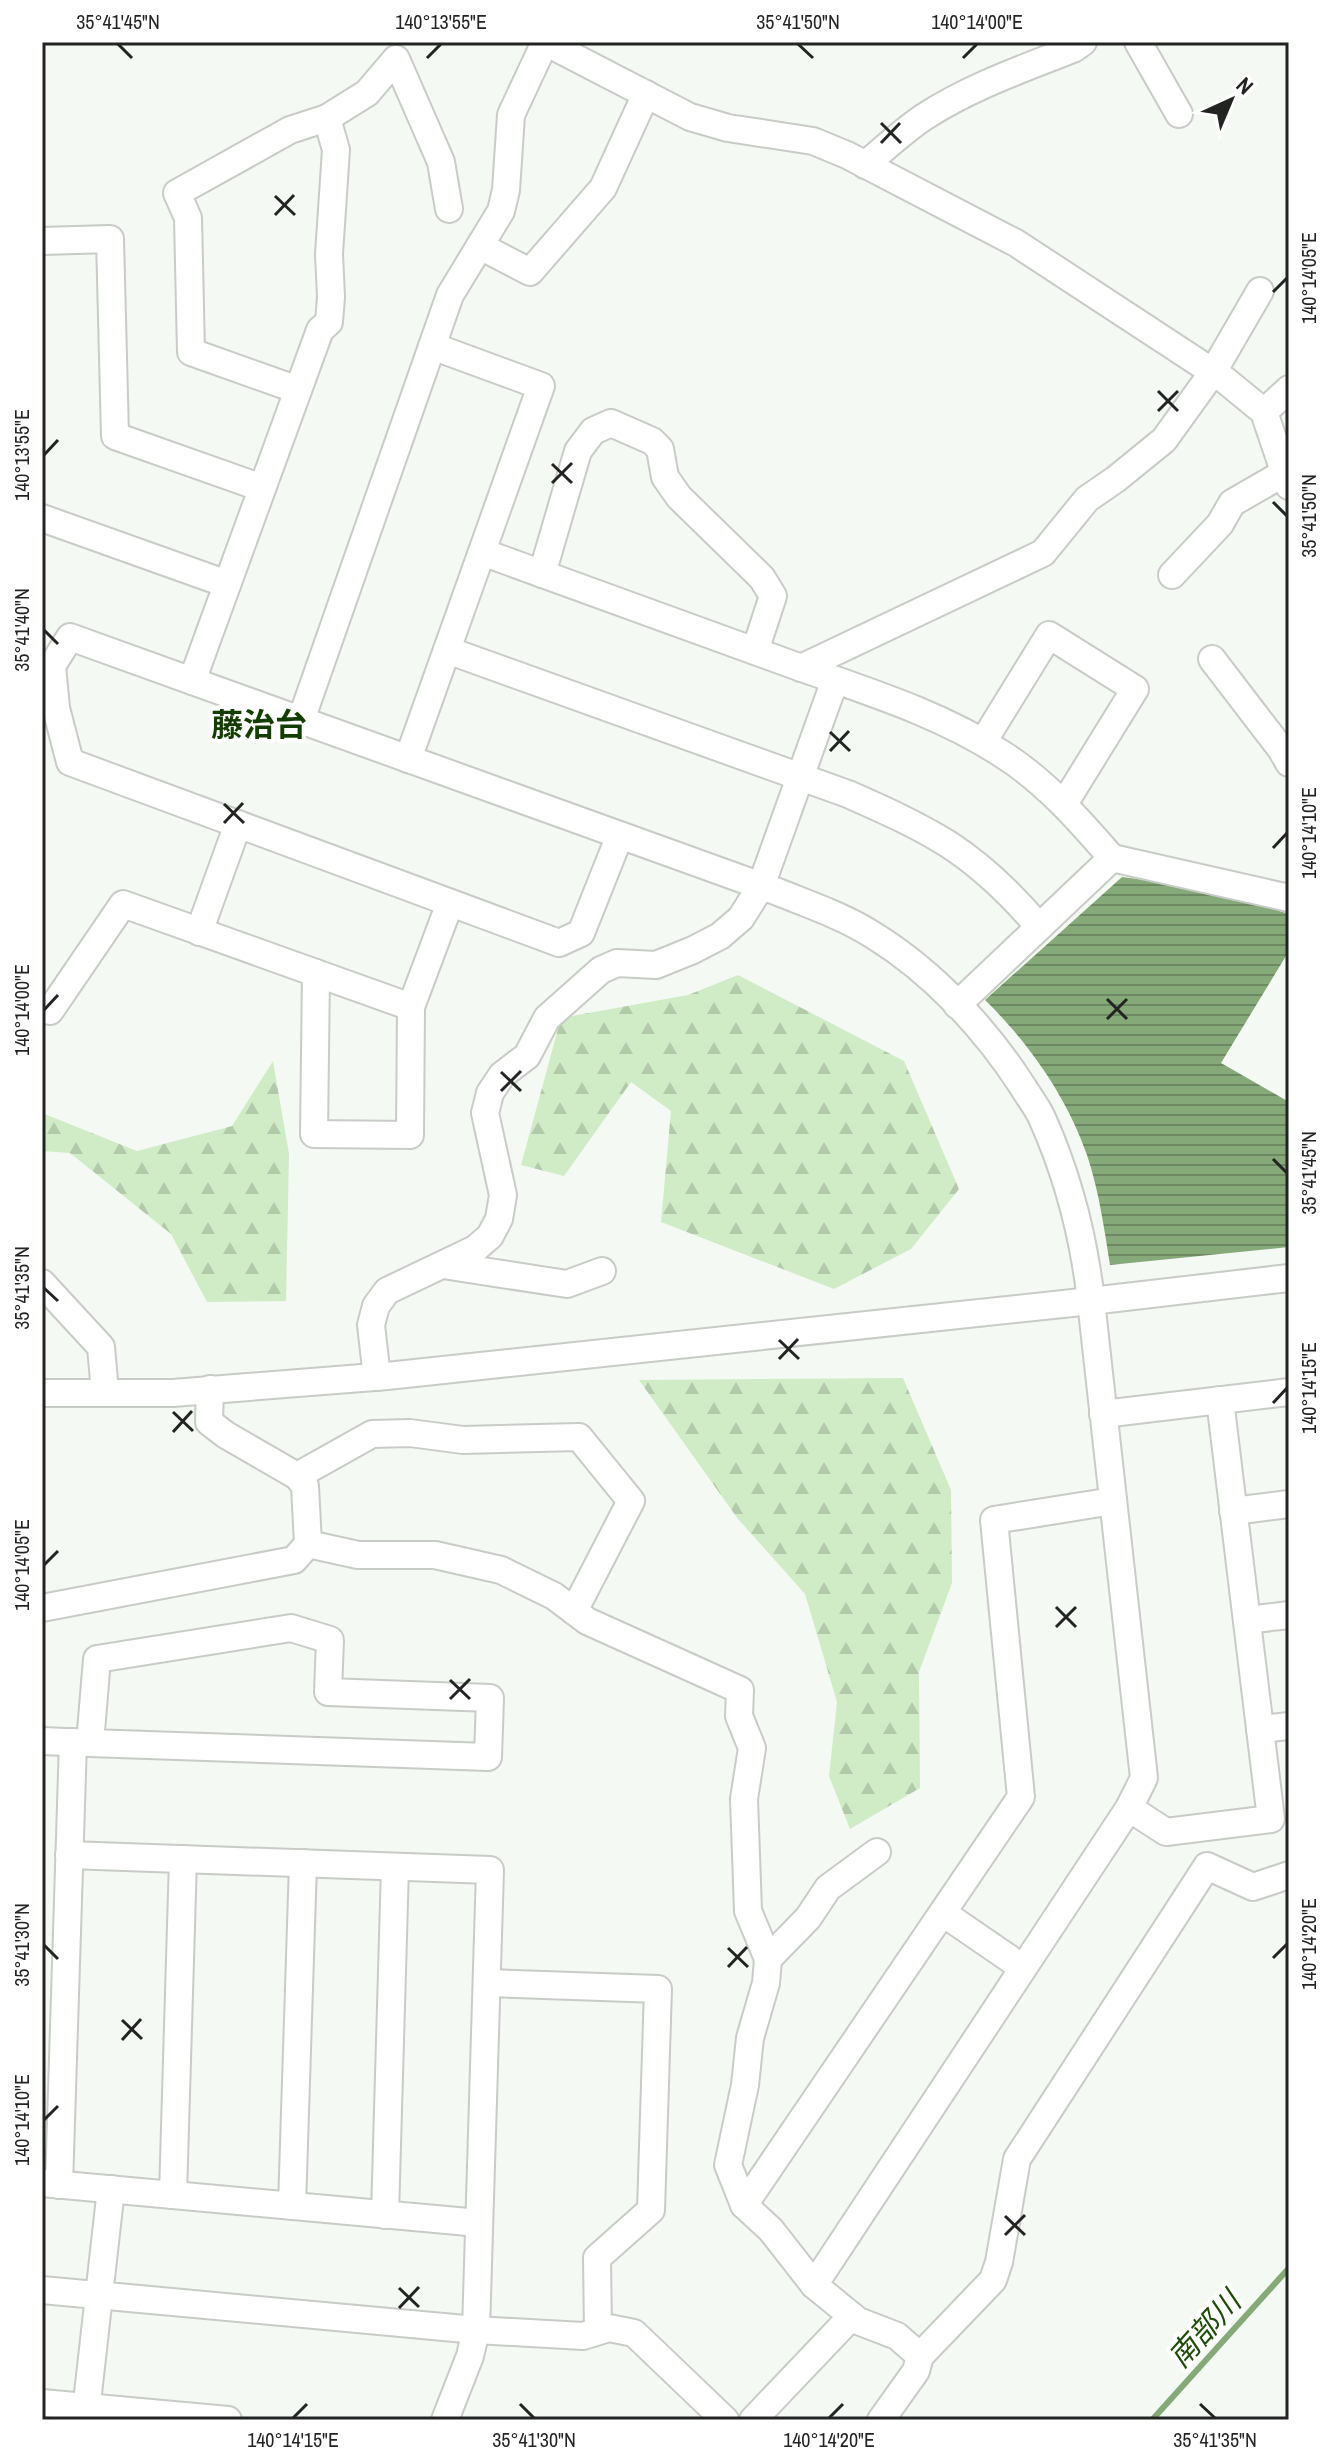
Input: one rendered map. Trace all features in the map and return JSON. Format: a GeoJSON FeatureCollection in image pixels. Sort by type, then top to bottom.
{"type":"FeatureCollection","features":[{"type":"Feature","properties":{"kind":"street"},"geometry":{"type":"LineString","coordinates":[[301,720],[450,295],[501,211],[506,190],[511,115],[545,42],[690,117],[728,128],[813,141],[865,165],[1016,243],[1213,372],[1264,412],[1286,479],[1232,503],[1220,524],[1172,575]]}},
{"type":"Feature","properties":{"kind":"street"},"geometry":{"type":"LineString","coordinates":[[865,165],[912,126],[951,101],[1083,42]]}},
{"type":"Feature","properties":{"kind":"street"},"geometry":{"type":"LineString","coordinates":[[1138,42],[1179,114]]}},
{"type":"Feature","properties":{"kind":"street"},"geometry":{"type":"LineString","coordinates":[[298,390],[191,352],[188,218],[177,193],[290,130],[327,118],[367,93],[396,59],[441,162],[449,209]]}},
{"type":"Feature","properties":{"kind":"street"},"geometry":{"type":"LineString","coordinates":[[480,246],[530,272],[603,188],[646,94]]}},
{"type":"Feature","properties":{"kind":"street"},"geometry":{"type":"LineString","coordinates":[[192,681],[320,330],[329,322],[329,254],[336,150],[327,118]]}},
{"type":"Feature","properties":{"kind":"street"},"geometry":{"type":"LineString","coordinates":[[42,241],[110,239],[115,436],[262,488]]}},
{"type":"Feature","properties":{"kind":"street"},"geometry":{"type":"LineString","coordinates":[[801,668],[1043,553],[1087,499],[1164,440],[1213,372],[1260,291]]}},
{"type":"Feature","properties":{"kind":"street"},"geometry":{"type":"LineString","coordinates":[[408,759],[541,386],[432,346]]}},
{"type":"Feature","properties":{"kind":"street"},"geometry":{"type":"LineString","coordinates":[[1264,412],[1289,389]]}},
{"type":"Feature","properties":{"kind":"street"},"geometry":{"type":"LineString","coordinates":[[542,574],[578,451],[593,431],[611,423],[652,441],[660,449],[665,477],[679,497],[762,578],[773,596],[755,651]]}},
{"type":"Feature","properties":{"kind":"street"},"geometry":{"type":"LineString","coordinates":[[42,518],[227,584]]}},
{"type":"Feature","properties":{"kind":"street"},"geometry":{"type":"LineString","coordinates":[[482,552],[888,699],[961,730],[1004,754],[1064,804],[1112,858],[1289,898]]}},
{"type":"Feature","properties":{"kind":"street"},"geometry":{"type":"LineString","coordinates":[[983,742],[1049,635],[1135,689],[1064,804]]}},
{"type":"Feature","properties":{"kind":"street"},"geometry":{"type":"LineString","coordinates":[[620,835],[581,933],[559,943],[70,762],[56,708],[52,666],[70,637],[620,835],[831,912],[874,935],[911,963],[957,1005],[1013,1072],[1041,1115],[1060,1163],[1086,1255],[1144,1778],[1129,1808],[814,2285]]}},
{"type":"Feature","properties":{"kind":"street"},"geometry":{"type":"LineString","coordinates":[[447,650],[848,794],[895,815],[949,844],[1020,904],[1039,927]]}},
{"type":"Feature","properties":{"kind":"street"},"geometry":{"type":"LineString","coordinates":[[1212,659],[1289,763]]}},
{"type":"Feature","properties":{"kind":"street"},"geometry":{"type":"LineString","coordinates":[[377,1377],[371,1325],[376,1306],[387,1291],[475,1249],[490,1236],[499,1219],[503,1195],[485,1113],[490,1093],[502,1075],[527,1056],[547,1018],[601,970],[617,963],[656,965],[720,936],[741,918],[761,886],[835,680]]}},
{"type":"Feature","properties":{"kind":"street"},"geometry":{"type":"LineString","coordinates":[[199,932],[238,824]]}},
{"type":"Feature","properties":{"kind":"street"},"geometry":{"type":"LineString","coordinates":[[957,1005],[1112,858]]}},
{"type":"Feature","properties":{"kind":"street"},"geometry":{"type":"LineString","coordinates":[[316,973],[314,1134],[410,1135],[411,1007],[450,903]]}},
{"type":"Feature","properties":{"kind":"street"},"geometry":{"type":"LineString","coordinates":[[50,1011],[123,904],[411,1007]]}},
{"type":"Feature","properties":{"kind":"street"},"geometry":{"type":"LineString","coordinates":[[443,1265],[567,1284],[602,1271]]}},
{"type":"Feature","properties":{"kind":"street"},"geometry":{"type":"LineString","coordinates":[[42,1393],[173,1393],[377,1377],[1289,1278]]}},
{"type":"Feature","properties":{"kind":"street"},"geometry":{"type":"LineString","coordinates":[[42,1283],[101,1347],[105,1392]]}},
{"type":"Feature","properties":{"kind":"street"},"geometry":{"type":"LineString","coordinates":[[42,1608],[294,1560],[308,1544],[305,1486],[297,1476],[209,1422],[210,1389]]}},
{"type":"Feature","properties":{"kind":"street"},"geometry":{"type":"LineString","coordinates":[[1103,1414],[1289,1392]]}},
{"type":"Feature","properties":{"kind":"street"},"geometry":{"type":"LineString","coordinates":[[1129,1808],[1166,1832],[1271,1819],[1220,1400]]}},
{"type":"Feature","properties":{"kind":"street"},"geometry":{"type":"LineString","coordinates":[[297,1476],[372,1434],[410,1433],[463,1440],[579,1437],[631,1501],[574,1611]]}},
{"type":"Feature","properties":{"kind":"street"},"geometry":{"type":"LineString","coordinates":[[744,2205],[1021,1797],[994,1520],[1113,1501]]}},
{"type":"Feature","properties":{"kind":"street"},"geometry":{"type":"LineString","coordinates":[[1233,1511],[1289,1504]]}},
{"type":"Feature","properties":{"kind":"street"},"geometry":{"type":"LineString","coordinates":[[308,1544],[358,1555],[435,1555],[501,1570],[554,1596],[587,1621],[740,1690],[739,1716],[752,1748],[744,1799],[748,1911],[768,1959],[766,1983],[750,2038],[745,2085],[728,2165],[744,2205],[771,2230],[814,2285],[858,2321],[897,2336],[920,2356]]}},
{"type":"Feature","properties":{"kind":"street"},"geometry":{"type":"LineString","coordinates":[[1247,1620],[1289,1615]]}},
{"type":"Feature","properties":{"kind":"street"},"geometry":{"type":"LineString","coordinates":[[42,1741],[82,1743],[488,1757],[490,1698],[328,1692],[330,1640],[291,1628],[97,1659],[82,1743],[69,1855],[51,2184],[479,2223]]}},
{"type":"Feature","properties":{"kind":"street"},"geometry":{"type":"LineString","coordinates":[[1260,1729],[1289,1726]]}},
{"type":"Feature","properties":{"kind":"street"},"geometry":{"type":"LineString","coordinates":[[768,1959],[808,1918],[828,1888],[877,1852]]}},
{"type":"Feature","properties":{"kind":"street"},"geometry":{"type":"LineString","coordinates":[[69,1855],[490,1870],[476,2330],[470,2356],[445,2420]]}},
{"type":"Feature","properties":{"kind":"street"},"geometry":{"type":"LineString","coordinates":[[173,2195],[183,1859]]}},
{"type":"Feature","properties":{"kind":"street"},"geometry":{"type":"LineString","coordinates":[[292,2206],[303,1863]]}},
{"type":"Feature","properties":{"kind":"street"},"geometry":{"type":"LineString","coordinates":[[881,2420],[916,2371],[920,2356],[993,2280],[1017,2159],[1207,1866],[1253,1887],[1289,1875]]}},
{"type":"Feature","properties":{"kind":"street"},"geometry":{"type":"LineString","coordinates":[[385,2215],[395,1867]]}},
{"type":"Feature","properties":{"kind":"street"},"geometry":{"type":"LineString","coordinates":[[943,1913],[1023,1968]]}},
{"type":"Feature","properties":{"kind":"street"},"geometry":{"type":"LineString","coordinates":[[487,1983],[658,1989],[651,2210],[597,2258],[598,2331]]}},
{"type":"Feature","properties":{"kind":"street"},"geometry":{"type":"LineString","coordinates":[[86,2413],[111,2189]]}},
{"type":"Feature","properties":{"kind":"street"},"geometry":{"type":"LineString","coordinates":[[42,2290],[476,2330],[583,2336],[609,2328],[634,2333],[725,2420]]}},
{"type":"Feature","properties":{"kind":"street"},"geometry":{"type":"LineString","coordinates":[[753,2420],[852,2316]]}},
{"type":"Feature","properties":{"kind":"street"},"geometry":{"type":"LineString","coordinates":[[42,2403],[86,2413],[228,2420]]}},
{"type":"Feature","properties":{"kind":"green space"},"geometry":{"type":"Polygon","coordinates":[[[738,975],[904,1061],[959,1189],[911,1249],[834,1289],[661,1222],[671,1111],[631,1082],[564,1176],[521,1165],[561,1018],[688,995],[738,975]]]}},
{"type":"Feature","properties":{"kind":"green space"},"geometry":{"type":"Polygon","coordinates":[[[273,1061],[289,1154],[286,1301],[207,1302],[171,1234],[70,1153],[42,1151],[42,1113],[137,1151],[232,1126],[273,1061]]]}},
{"type":"Feature","properties":{"kind":"green space"},"geometry":{"type":"Polygon","coordinates":[[[903,1378],[951,1490],[952,1583],[919,1672],[920,1788],[850,1829],[829,1776],[837,1702],[805,1594],[738,1519],[639,1380],[903,1378]]]}},
{"type":"Feature","properties":{"kind":"shaded area"},"geometry":{"type":"Polygon","coordinates":[[[1122,877],[1207,888],[1289,914],[1289,951],[1221,1063],[1289,1102],[1289,1247],[1110,1265],[1101,1210],[1079,1133],[1045,1072],[1017,1034],[985,1000],[1122,877]]]}},
{"type":"Feature","properties":{"kind":"waterway","name":"南部川"},"geometry":{"type":"LineString","coordinates":[[1152,2420],[1289,2268]]}},
{"type":"Feature","properties":{"kind":"district","name":"藤治台"},"geometry":{"type":"Point","coordinates":[259,724]}}]}
